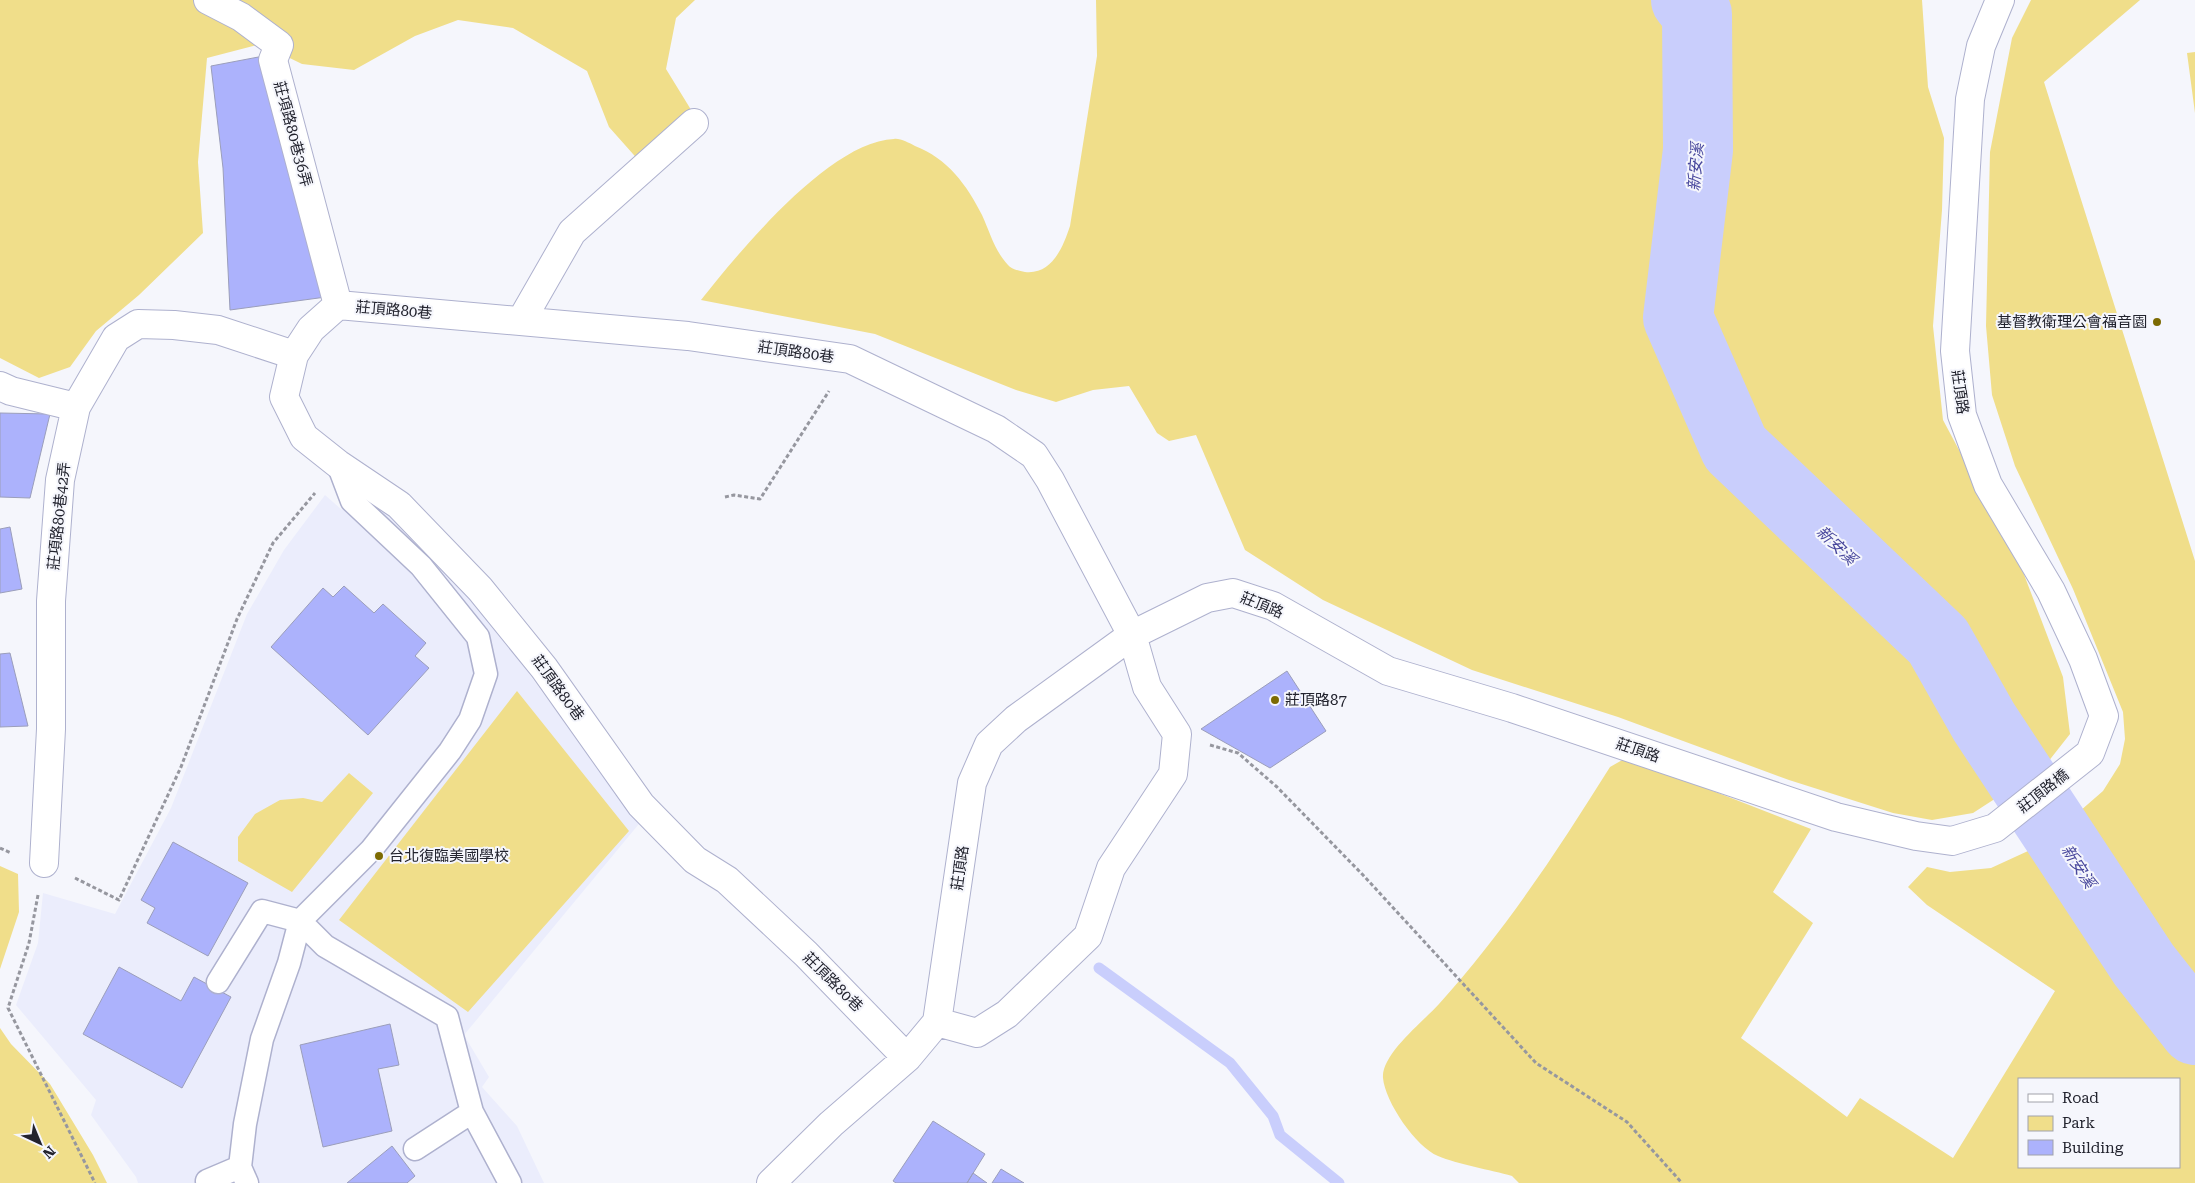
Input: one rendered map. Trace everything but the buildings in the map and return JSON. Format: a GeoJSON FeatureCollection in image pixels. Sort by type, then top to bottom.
{"type":"FeatureCollection","features":[{"type":"Feature","properties":{"kind":"street","name":"莊項路80巷36弄"},"geometry":{"type":"LineString","coordinates":[[208,0],[241,17],[279,45],[273,60],[338,305]]}},
{"type":"Feature","properties":{"kind":"street","name":"莊頂路"},"geometry":{"type":"LineString","coordinates":[[2000,0],[1981,46],[1970,99],[1955,351],[1962,414],[1988,485],[2051,591],[2083,659],[2104,716],[2090,753]]}},
{"type":"Feature","properties":{"kind":"street"},"geometry":{"type":"LineString","coordinates":[[521,321],[572,232],[694,124]]}},
{"type":"Feature","properties":{"kind":"street","name":"莊頂路80巷"},"geometry":{"type":"LineString","coordinates":[[907,1058],[818,966],[727,880],[695,860],[641,805],[544,668],[480,589],[399,505],[338,464],[304,437],[284,397],[294,355],[311,329],[338,305],[688,336],[850,359],[996,428],[1034,455],[1050,480],[1132,635],[1147,688],[1177,734]]}},
{"type":"Feature","properties":{"kind":"street","name":"莊項路80巷42弄"},"geometry":{"type":"LineString","coordinates":[[44,863],[51,729],[52,592],[60,480],[76,406],[116,338],[138,324],[174,324],[218,330],[294,355]]}},
{"type":"Feature","properties":{"kind":"street"},"geometry":{"type":"LineString","coordinates":[[0,386],[11,391],[76,406]]}},
{"type":"Feature","properties":{"kind":"street","name":"莊頂路"},"geometry":{"type":"LineString","coordinates":[[937,1022],[972,783],[989,744],[1016,719],[1132,635],[1207,598],[1233,594],[1273,606],[1388,670],[1512,708],[1836,817],[1916,836],[1952,841],[1995,828]]}},
{"type":"Feature","properties":{"kind":"street"},"geometry":{"type":"LineString","coordinates":[[771,1183],[831,1124],[907,1058],[937,1022],[977,1033],[1007,1014],[1088,936],[1111,868],[1173,774],[1177,734]]}},
{"type":"Feature","properties":{"kind":"street","name":"莊頂路橋"},"geometry":{"type":"LineString","coordinates":[[1995,828],[2090,753]]}},
{"type":"Feature","properties":{"kind":"lane"},"geometry":{"type":"LineString","coordinates":[[208,1183],[207,1181],[243,1175],[245,1124],[262,1039],[289,963],[300,921],[371,850],[450,751],[470,720],[486,674],[478,637],[421,566],[352,501],[338,464]]}},
{"type":"Feature","properties":{"kind":"lane"},"geometry":{"type":"LineString","coordinates":[[218,982],[262,911],[300,921],[325,946],[447,1017],[472,1112],[510,1183]]}},
{"type":"Feature","properties":{"kind":"lane"},"geometry":{"type":"LineString","coordinates":[[415,1149],[472,1112]]}},
{"type":"Feature","properties":{"kind":"path"},"geometry":{"type":"LineString","coordinates":[[725,497],[734,495],[760,499],[850,359]]}},
{"type":"Feature","properties":{"kind":"path"},"geometry":{"type":"LineString","coordinates":[[94,1183],[8,1008],[29,943],[44,863],[119,900],[181,767],[237,619],[273,543],[338,464]]}},
{"type":"Feature","properties":{"kind":"path"},"geometry":{"type":"LineString","coordinates":[[1177,734],[1238,753],[1278,787],[1363,875],[1536,1063],[1627,1122],[1682,1183]]}},
{"type":"Feature","properties":{"kind":"shaded area","name":"台北復臨美國學校"},"geometry":{"type":"Polygon","coordinates":[[[362,491],[429,550],[488,618],[606,779],[643,819],[464,1035],[489,1077],[482,1087],[517,1126],[544,1183],[138,1183],[136,1177],[91,1115],[96,1100],[16,1005],[38,943],[43,893],[115,914],[171,808],[247,614],[284,550],[325,495],[342,510],[362,491]]]}},
{"type":"Feature","properties":{"kind":"green space"},"geometry":{"type":"Polygon","coordinates":[[[0,0],[695,0],[676,18],[666,69],[693,113],[641,163],[609,127],[587,71],[513,28],[458,20],[415,36],[354,70],[302,64],[261,44],[207,58],[198,162],[203,233],[139,295],[96,331],[70,367],[39,378],[0,358],[0,0]]]}},
{"type":"Feature","properties":{"kind":"green space"},"geometry":{"type":"Polygon","coordinates":[[[1096,0],[1922,0],[1928,87],[1944,138],[1942,210],[1933,326],[1943,420],[2020,564],[2063,677],[2070,734],[2044,767],[1973,813],[1932,820],[1893,813],[1789,780],[1618,717],[1472,670],[1323,600],[1245,550],[1196,435],[1169,441],[1157,433],[1129,386],[1093,390],[1056,402],[1016,390],[875,334],[701,300],[762,228],[815,178],[842,158],[869,145],[894,139],[899,139],[926,151],[955,174],[970,193],[996,247],[1009,266],[1023,272],[1034,272],[1049,264],[1060,251],[1070,226],[1097,56],[1096,0]]]}},
{"type":"Feature","properties":{"kind":"green space"},"geometry":{"type":"Polygon","coordinates":[[[2031,0],[2140,0],[2044,82],[2195,561],[2195,1183],[1519,1183],[1512,1176],[1446,1159],[1429,1151],[1411,1134],[1395,1111],[1385,1088],[1384,1069],[1405,1038],[1439,1004],[1486,948],[1530,889],[1610,767],[1624,759],[1690,782],[1811,829],[1773,892],[1813,923],[1741,1038],[1847,1117],[1860,1098],[1953,1158],[2055,991],[1927,905],[1908,887],[1927,867],[1950,872],[1991,868],[2041,845],[2103,791],[2120,764],[2125,739],[2123,712],[2073,589],[2015,466],[1992,395],[1986,326],[1990,152],[2012,38],[2031,0]]]}},
{"type":"Feature","properties":{"kind":"green space"},"geometry":{"type":"Polygon","coordinates":[[[2195,52],[2195,113],[2187,53],[2195,52]]]}},
{"type":"Feature","properties":{"kind":"green space"},"geometry":{"type":"Polygon","coordinates":[[[517,691],[629,831],[468,1012],[339,920],[517,691]]]}},
{"type":"Feature","properties":{"kind":"green space"},"geometry":{"type":"Polygon","coordinates":[[[349,773],[373,793],[292,892],[238,861],[238,837],[255,814],[280,800],[303,798],[322,802],[349,773]]]}},
{"type":"Feature","properties":{"kind":"green space"},"geometry":{"type":"Polygon","coordinates":[[[0,866],[18,874],[19,912],[0,969],[0,866]]]}},
{"type":"Feature","properties":{"kind":"green space"},"geometry":{"type":"Polygon","coordinates":[[[0,1028],[11,1044],[50,1084],[93,1155],[107,1183],[0,1183],[0,1028]]]}},
{"type":"Feature","properties":{"kind":"waterway","name":"新安溪"},"geometry":{"type":"LineString","coordinates":[[1686,0],[1697,14],[1698,150],[1678,318],[1735,448],[1938,641],[1984,722],[2144,965],[2195,1030]]}},
{"type":"Feature","properties":{"kind":"waterway"},"geometry":{"type":"LineString","coordinates":[[1099,968],[1230,1063],[1273,1116],[1280,1135],[1339,1183]]}},
{"type":"Feature","properties":{"kind":"place","name":"基督教衛理公會福音園"},"geometry":{"type":"Point","coordinates":[2157,322]}},
{"type":"Feature","properties":{"kind":"place","name":"莊頂路87"},"geometry":{"type":"Point","coordinates":[1275,700]}},
{"type":"Feature","properties":{"kind":"place","name":"台北復臨美國學校"},"geometry":{"type":"Point","coordinates":[379,856]}}]}
